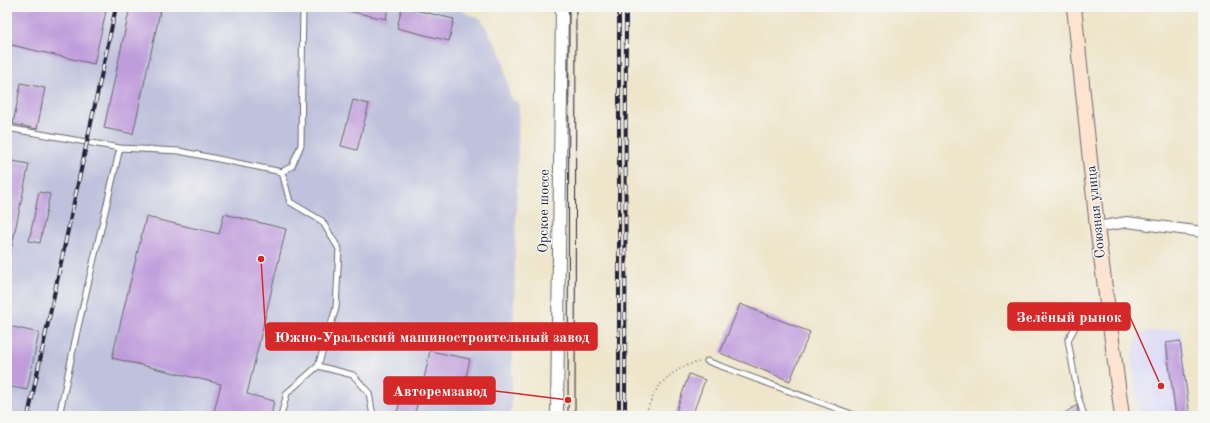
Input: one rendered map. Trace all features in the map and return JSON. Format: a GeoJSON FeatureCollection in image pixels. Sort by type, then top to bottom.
{"type":"FeatureCollection","features":[{"type":"Feature","properties":{"kind":"main road","name":"Союзная улица"},"geometry":{"type":"LineString","coordinates":[[1074,7],[1098,227],[1122,416]]}},
{"type":"Feature","properties":{"kind":"street","name":"Орское шоссе"},"geometry":{"type":"LineString","coordinates":[[556,416],[562,7]]}},
{"type":"Feature","properties":{"kind":"street"},"geometry":{"type":"LineString","coordinates":[[1098,227],[1127,222],[1203,232]]}},
{"type":"Feature","properties":{"kind":"lane"},"geometry":{"type":"LineString","coordinates":[[7,128],[120,148],[179,151],[282,172],[292,166],[301,145],[303,7]]}},
{"type":"Feature","properties":{"kind":"lane"},"geometry":{"type":"LineString","coordinates":[[59,416],[78,327],[120,148]]}},
{"type":"Feature","properties":{"kind":"lane"},"geometry":{"type":"LineString","coordinates":[[282,172],[290,202],[322,221],[339,249],[336,308],[318,366],[286,393],[282,416]]}},
{"type":"Feature","properties":{"kind":"lane"},"geometry":{"type":"LineString","coordinates":[[1084,416],[1078,396],[1068,340],[1078,322],[1108,312]]}},
{"type":"Feature","properties":{"kind":"lane"},"geometry":{"type":"LineString","coordinates":[[707,361],[857,416]]}},
{"type":"Feature","properties":{"kind":"lane"},"geometry":{"type":"LineString","coordinates":[[318,366],[353,375],[369,393],[373,416]]}},
{"type":"Feature","properties":{"kind":"path"},"geometry":{"type":"LineString","coordinates":[[644,416],[659,386],[678,370],[692,363],[707,361]]}},
{"type":"Feature","properties":{"kind":"shaded area"},"geometry":{"type":"Polygon","coordinates":[[[7,7],[451,7],[481,19],[502,55],[511,100],[519,102],[511,416],[7,416],[7,7]]]}},
{"type":"Feature","properties":{"kind":"shaded area"},"geometry":{"type":"Polygon","coordinates":[[[1180,328],[1191,416],[1139,416],[1132,357],[1139,333],[1180,328]]]}},
{"type":"Feature","properties":{"kind":"building"},"geometry":{"type":"Polygon","coordinates":[[[7,7],[107,7],[94,64],[7,44],[7,7]]]}},
{"type":"Feature","properties":{"kind":"building"},"geometry":{"type":"Polygon","coordinates":[[[130,7],[161,7],[133,134],[104,128],[130,7]]]}},
{"type":"Feature","properties":{"kind":"building"},"geometry":{"type":"Polygon","coordinates":[[[343,7],[388,7],[386,19],[343,10],[343,7]]]}},
{"type":"Feature","properties":{"kind":"building"},"geometry":{"type":"Polygon","coordinates":[[[402,7],[454,19],[449,41],[397,28],[402,7]]]}},
{"type":"Feature","properties":{"kind":"building"},"geometry":{"type":"Polygon","coordinates":[[[21,83],[45,88],[37,129],[13,124],[21,83]]]}},
{"type":"Feature","properties":{"kind":"building"},"geometry":{"type":"Polygon","coordinates":[[[353,100],[369,104],[357,150],[341,146],[353,100]]]}},
{"type":"Feature","properties":{"kind":"building"},"geometry":{"type":"Polygon","coordinates":[[[7,160],[29,164],[10,255],[7,255],[7,160]]]}},
{"type":"Feature","properties":{"kind":"building"},"geometry":{"type":"Polygon","coordinates":[[[39,192],[50,194],[40,243],[29,241],[39,192]]]}},
{"type":"Feature","properties":{"kind":"building"},"geometry":{"type":"Polygon","coordinates":[[[224,214],[286,229],[247,394],[274,401],[271,416],[213,416],[221,384],[112,358],[146,217],[219,234],[224,214]]]}},
{"type":"Feature","properties":{"kind":"building"},"geometry":{"type":"Polygon","coordinates":[[[740,304],[810,332],[790,381],[720,353],[740,304]]]}},
{"type":"Feature","properties":{"kind":"building"},"geometry":{"type":"Polygon","coordinates":[[[9,326],[39,333],[27,390],[7,386],[7,337],[9,326]]]}},
{"type":"Feature","properties":{"kind":"building"},"geometry":{"type":"Polygon","coordinates":[[[1180,341],[1190,416],[1176,416],[1166,343],[1180,341]]]}},
{"type":"Feature","properties":{"kind":"building"},"geometry":{"type":"Polygon","coordinates":[[[430,351],[470,359],[464,387],[424,379],[430,351]]]}},
{"type":"Feature","properties":{"kind":"building"},"geometry":{"type":"Polygon","coordinates":[[[689,374],[705,380],[692,416],[680,416],[675,414],[689,374]]]}},
{"type":"Feature","properties":{"kind":"building"},"geometry":{"type":"Polygon","coordinates":[[[403,390],[420,394],[414,416],[396,416],[403,390]]]}},
{"type":"Feature","properties":{"kind":"building"},"geometry":{"type":"Polygon","coordinates":[[[1077,405],[1078,416],[1060,416],[1077,405]]]}},
{"type":"Feature","properties":{"kind":"tram line"},"geometry":{"type":"LineString","coordinates":[[568,416],[569,7]]}},
{"type":"Feature","properties":{"kind":"tram line"},"geometry":{"type":"LineString","coordinates":[[575,416],[576,7]]}},
{"type":"Feature","properties":{"kind":"railway"},"geometry":{"type":"LineString","coordinates":[[28,416],[116,7]]}},
{"type":"Feature","properties":{"kind":"railway"},"geometry":{"type":"LineString","coordinates":[[619,7],[619,416]]}},
{"type":"Feature","properties":{"kind":"railway"},"geometry":{"type":"LineString","coordinates":[[625,416],[626,7]]}},
{"type":"Feature","properties":{"kind":"place","name":"Южно-Уральский машиностроительный завод"},"geometry":{"type":"Point","coordinates":[261,259]}},
{"type":"Feature","properties":{"kind":"place","name":"Зелёный рынок"},"geometry":{"type":"Point","coordinates":[1161,386]}},
{"type":"Feature","properties":{"kind":"place","name":"Авторемзавод"},"geometry":{"type":"Point","coordinates":[568,400]}}]}
